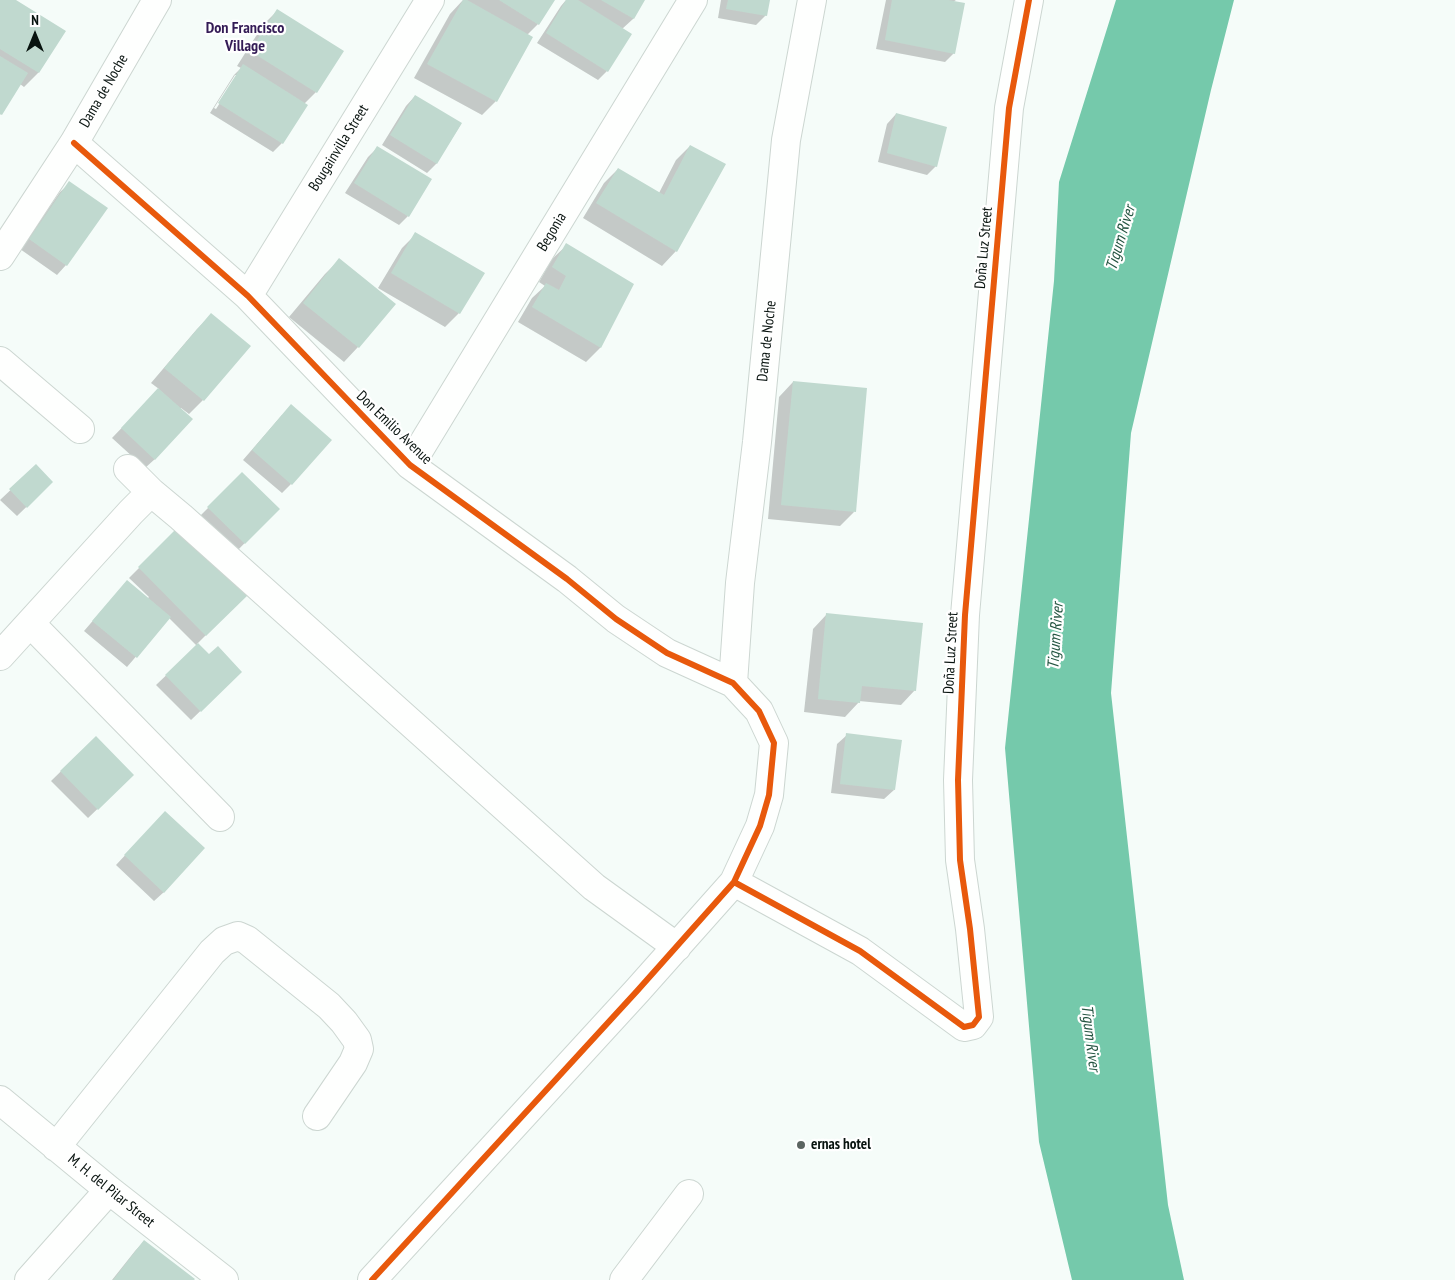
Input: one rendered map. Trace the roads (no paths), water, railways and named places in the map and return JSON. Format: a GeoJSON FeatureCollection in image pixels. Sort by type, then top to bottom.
{"type":"FeatureCollection","features":[{"type":"Feature","properties":{"kind":"street","name":"Dama de Noche"},"geometry":{"type":"LineString","coordinates":[[0,256],[74,143],[157,0]]}},
{"type":"Feature","properties":{"kind":"street","name":"Bougainvilla Street"},"geometry":{"type":"LineString","coordinates":[[248,296],[430,0]]}},
{"type":"Feature","properties":{"kind":"street","name":"Begonia"},"geometry":{"type":"LineString","coordinates":[[410,465],[693,0]]}},
{"type":"Feature","properties":{"kind":"street","name":"Dama de Noche"},"geometry":{"type":"LineString","coordinates":[[733,683],[740,583],[757,442],[786,140],[812,0]]}},
{"type":"Feature","properties":{"kind":"street","name":"Doña Luz Street"},"geometry":{"type":"LineString","coordinates":[[734,882],[860,951],[964,1027],[973,1025],[979,1017],[970,929],[960,860],[958,780],[965,616],[1009,108],[1029,0]]}},
{"type":"Feature","properties":{"kind":"street","name":"Don Emilio Avenue"},"geometry":{"type":"LineString","coordinates":[[74,143],[248,296],[410,465],[567,579],[623,624],[666,652],[733,683]]}},
{"type":"Feature","properties":{"kind":"street"},"geometry":{"type":"LineString","coordinates":[[0,361],[80,429]]}},
{"type":"Feature","properties":{"kind":"street"},"geometry":{"type":"LineString","coordinates":[[128,469],[151,492],[196,530],[594,887],[677,947]]}},
{"type":"Feature","properties":{"kind":"street"},"geometry":{"type":"LineString","coordinates":[[0,656],[130,512],[151,492]]}},
{"type":"Feature","properties":{"kind":"street"},"geometry":{"type":"LineString","coordinates":[[30,623],[220,818]]}},
{"type":"Feature","properties":{"kind":"street"},"geometry":{"type":"LineString","coordinates":[[372,1280],[677,947],[734,882],[760,826],[768,795],[774,743],[759,711],[733,683]]}},
{"type":"Feature","properties":{"kind":"street"},"geometry":{"type":"LineString","coordinates":[[56,1147],[212,952],[224,941],[238,936],[247,940],[329,1006],[357,1040],[359,1049],[353,1063],[317,1116]]}},
{"type":"Feature","properties":{"kind":"street","name":"M. H. del Pilar Street"},"geometry":{"type":"LineString","coordinates":[[0,1100],[109,1190],[224,1280]]}},
{"type":"Feature","properties":{"kind":"street"},"geometry":{"type":"LineString","coordinates":[[30,1280],[109,1190]]}},
{"type":"Feature","properties":{"kind":"street"},"geometry":{"type":"LineString","coordinates":[[624,1280],[689,1194]]}},
{"type":"Feature","properties":{"kind":"water","name":"Tigum River"},"geometry":{"type":"Polygon","coordinates":[[[1116,0],[1234,0],[1211,90],[1131,433],[1111,693],[1168,1205],[1184,1280],[1072,1280],[1039,1142],[1005,748],[1054,281],[1059,182],[1116,0]]]}},
{"type":"Feature","properties":{"kind":"place","name":"ernas hotel"},"geometry":{"type":"Point","coordinates":[801,1145]}},
{"type":"Feature","properties":{"kind":"district","name":"Don Francisco Village"},"geometry":{"type":"Point","coordinates":[245,37]}}]}
